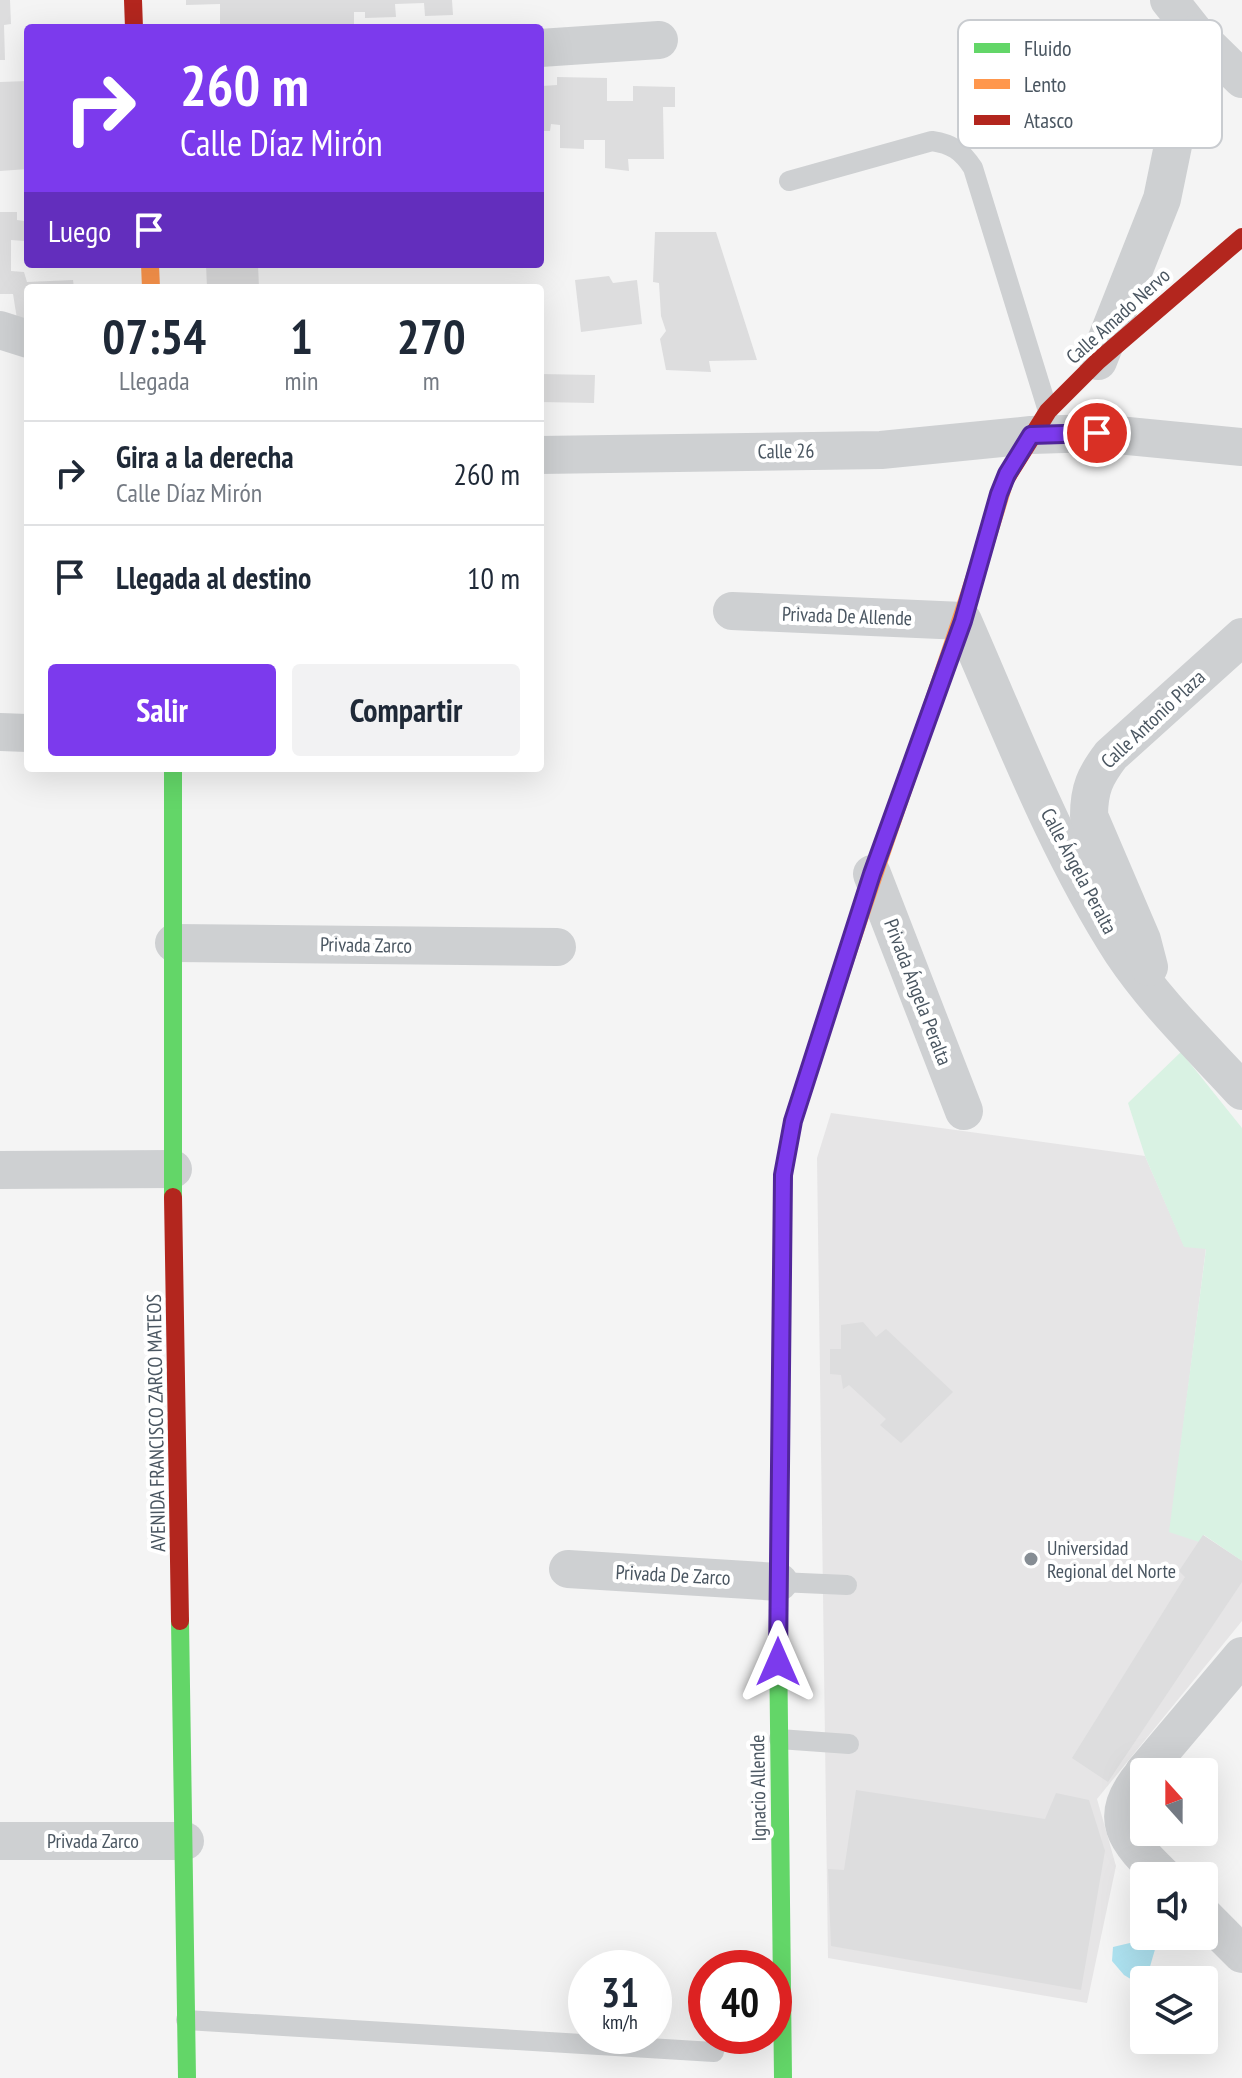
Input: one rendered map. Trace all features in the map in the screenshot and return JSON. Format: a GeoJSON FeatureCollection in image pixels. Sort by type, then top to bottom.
{"type":"FeatureCollection","features":[{"type":"Feature","properties":{"kind":"street"},"geometry":{"type":"LineString","coordinates":[[133,0],[134,24]]}},
{"type":"Feature","properties":{"kind":"street"},"geometry":{"type":"LineString","coordinates":[[1169,0],[1185,20]]}},
{"type":"Feature","properties":{"kind":"street"},"geometry":{"type":"LineString","coordinates":[[544,48],[659,40]]}},
{"type":"Feature","properties":{"kind":"street"},"geometry":{"type":"LineString","coordinates":[[1222,59],[1242,79]]}},
{"type":"Feature","properties":{"kind":"street"},"geometry":{"type":"LineString","coordinates":[[1098,361],[1162,199],[1173,148]]}},
{"type":"Feature","properties":{"kind":"street","name":"Calle Amado Nervo"},"geometry":{"type":"LineString","coordinates":[[1040,423],[1098,361],[1242,237]]}},
{"type":"Feature","properties":{"kind":"street"},"geometry":{"type":"LineString","coordinates":[[0,330],[24,338]]}},
{"type":"Feature","properties":{"kind":"street","name":"Calle 26"},"geometry":{"type":"LineString","coordinates":[[544,455],[881,450],[1040,423],[1242,447]]}},
{"type":"Feature","properties":{"kind":"street","name":"Ignacio Allende"},"geometry":{"type":"LineString","coordinates":[[783,2078],[779,1582],[783,1175],[793,1121],[872,874],[963,621],[1007,474],[1040,423]]}},
{"type":"Feature","properties":{"kind":"street","name":"Privada De Allende"},"geometry":{"type":"LineString","coordinates":[[732,611],[963,621]]}},
{"type":"Feature","properties":{"kind":"street","name":"Calle Ángela Peralta"},"geometry":{"type":"LineString","coordinates":[[963,621],[1049,818],[1084,888],[1153,994],[1242,1091]]}},
{"type":"Feature","properties":{"kind":"street","name":"Calle Antonio Plaza"},"geometry":{"type":"LineString","coordinates":[[1153,994],[1142,940],[1089,816],[1089,794],[1094,776],[1111,755],[1242,637]]}},
{"type":"Feature","properties":{"kind":"street"},"geometry":{"type":"LineString","coordinates":[[0,732],[24,733]]}},
{"type":"Feature","properties":{"kind":"street","name":"AVENIDA FRANCISCO ZARCO MATEOS"},"geometry":{"type":"LineString","coordinates":[[173,772],[173,1169],[187,2078]]}},
{"type":"Feature","properties":{"kind":"street","name":"Privada Ángela Peralta"},"geometry":{"type":"LineString","coordinates":[[872,874],[964,1111]]}},
{"type":"Feature","properties":{"kind":"street","name":"Privada Zarco"},"geometry":{"type":"LineString","coordinates":[[174,943],[557,947]]}},
{"type":"Feature","properties":{"kind":"street"},"geometry":{"type":"LineString","coordinates":[[0,1170],[173,1169]]}},
{"type":"Feature","properties":{"kind":"street","name":"Privada De Zarco"},"geometry":{"type":"LineString","coordinates":[[568,1569],[779,1582]]}},
{"type":"Feature","properties":{"kind":"street"},"geometry":{"type":"LineString","coordinates":[[1156,1758],[1242,1656]]}},
{"type":"Feature","properties":{"kind":"street"},"geometry":{"type":"LineString","coordinates":[[1130,1792],[1122,1814],[1130,1840]]}},
{"type":"Feature","properties":{"kind":"street","name":"Privada Zarco"},"geometry":{"type":"LineString","coordinates":[[0,1841],[185,1841]]}},
{"type":"Feature","properties":{"kind":"street"},"geometry":{"type":"LineString","coordinates":[[1135,1846],[1149,1862]]}},
{"type":"Feature","properties":{"kind":"street"},"geometry":{"type":"LineString","coordinates":[[1218,1930],[1242,1954]]}},
{"type":"Feature","properties":{"kind":"lane"},"geometry":{"type":"LineString","coordinates":[[789,181],[932,141],[947,143],[965,155],[973,168],[1040,423]]}},
{"type":"Feature","properties":{"kind":"lane"},"geometry":{"type":"LineString","coordinates":[[779,1582],[847,1585]]}},
{"type":"Feature","properties":{"kind":"lane"},"geometry":{"type":"LineString","coordinates":[[779,1739],[849,1744]]}},
{"type":"Feature","properties":{"kind":"lane"},"geometry":{"type":"LineString","coordinates":[[186,2020],[688,2050]]}},
{"type":"Feature","properties":{"kind":"shaded area","name":"Universidad Regional del Norte"},"geometry":{"type":"Polygon","coordinates":[[[831,1113],[1145,1156],[1184,1246],[1206,1248],[1170,1531],[1203,1535],[1242,1561],[1242,1621],[1097,1799],[1116,1866],[1087,2003],[828,1958],[817,1158],[831,1113]]]}},
{"type":"Feature","properties":{"kind":"green space"},"geometry":{"type":"Polygon","coordinates":[[[1181,1052],[1242,1128],[1242,1561],[1204,1535],[1199,1542],[1169,1532],[1206,1249],[1184,1247],[1145,1156],[1128,1103],[1181,1052]]]}},
{"type":"Feature","properties":{"kind":"water"},"geometry":{"type":"Polygon","coordinates":[[[1130,1943],[1130,1950],[1155,1950],[1150,1966],[1130,1966],[1130,1979],[1112,1961],[1113,1947],[1130,1943]]]}},
{"type":"Feature","properties":{"kind":"building"},"geometry":{"type":"Polygon","coordinates":[[[0,0],[10,0],[11,24],[4,25],[5,60],[0,60],[0,0]]]}},
{"type":"Feature","properties":{"kind":"building"},"geometry":{"type":"Polygon","coordinates":[[[186,0],[452,0],[453,15],[425,16],[424,3],[395,4],[396,17],[365,18],[365,12],[354,12],[354,24],[220,24],[220,4],[186,5],[186,0]]]}},
{"type":"Feature","properties":{"kind":"building"},"geometry":{"type":"Polygon","coordinates":[[[557,77],[607,78],[607,101],[633,101],[633,86],[675,87],[675,107],[663,107],[664,159],[628,159],[629,171],[605,168],[605,140],[584,140],[584,149],[560,148],[560,125],[551,124],[550,131],[544,131],[544,86],[557,85],[557,77]]]}},
{"type":"Feature","properties":{"kind":"building"},"geometry":{"type":"Polygon","coordinates":[[[24,81],[24,169],[0,171],[0,82],[24,81]]]}},
{"type":"Feature","properties":{"kind":"building"},"geometry":{"type":"Polygon","coordinates":[[[0,212],[17,212],[17,220],[24,221],[24,241],[11,240],[11,271],[24,272],[27,282],[73,280],[74,284],[24,284],[24,325],[18,325],[13,294],[0,294],[0,212]]]}},
{"type":"Feature","properties":{"kind":"building"},"geometry":{"type":"Polygon","coordinates":[[[655,232],[716,232],[757,360],[709,361],[711,372],[666,370],[660,339],[666,331],[661,316],[659,283],[653,282],[655,232]]]}},
{"type":"Feature","properties":{"kind":"building"},"geometry":{"type":"Polygon","coordinates":[[[206,268],[258,268],[259,284],[207,284],[206,268]]]}},
{"type":"Feature","properties":{"kind":"building"},"geometry":{"type":"Polygon","coordinates":[[[609,276],[613,283],[637,280],[642,324],[581,332],[575,280],[609,276]]]}},
{"type":"Feature","properties":{"kind":"building"},"geometry":{"type":"Polygon","coordinates":[[[544,374],[595,375],[594,403],[544,402],[544,374]]]}},
{"type":"Feature","properties":{"kind":"building"},"geometry":{"type":"Polygon","coordinates":[[[863,1322],[876,1337],[886,1329],[953,1392],[901,1443],[880,1425],[886,1419],[849,1385],[843,1389],[841,1375],[830,1374],[830,1349],[841,1349],[841,1325],[863,1322]]]}},
{"type":"Feature","properties":{"kind":"building"},"geometry":{"type":"Polygon","coordinates":[[[1203,1535],[1242,1561],[1242,1582],[1108,1782],[1072,1758],[1185,1577],[1179,1571],[1203,1535]]]}},
{"type":"Feature","properties":{"kind":"building"},"geometry":{"type":"Polygon","coordinates":[[[856,1790],[1045,1819],[1056,1793],[1089,1800],[1105,1851],[1081,1990],[831,1946],[828,1869],[844,1870],[856,1790]]]}},
{"type":"Feature","properties":{"kind":"traffic: fast"},"geometry":{"type":"LineString","coordinates":[[173,772],[173,1197]]}},
{"type":"Feature","properties":{"kind":"traffic: fast"},"geometry":{"type":"LineString","coordinates":[[780,1455],[778,1637],[783,2078]]}},
{"type":"Feature","properties":{"kind":"traffic: fast"},"geometry":{"type":"LineString","coordinates":[[180,1621],[187,2078]]}},
{"type":"Feature","properties":{"kind":"traffic: slow"},"geometry":{"type":"LineString","coordinates":[[150,268],[151,284]]}},
{"type":"Feature","properties":{"kind":"traffic: slow"},"geometry":{"type":"LineString","coordinates":[[821,1034],[1005,480]]}},
{"type":"Feature","properties":{"kind":"traffic: jam"},"geometry":{"type":"LineString","coordinates":[[133,0],[134,24]]}},
{"type":"Feature","properties":{"kind":"traffic: jam"},"geometry":{"type":"LineString","coordinates":[[1005,480],[1048,411],[1098,361],[1242,237]]}},
{"type":"Feature","properties":{"kind":"traffic: jam"},"geometry":{"type":"LineString","coordinates":[[780,1455],[783,1175],[793,1121],[821,1034]]}},
{"type":"Feature","properties":{"kind":"traffic: jam"},"geometry":{"type":"LineString","coordinates":[[173,1197],[180,1621]]}},
{"type":"Feature","properties":{"kind":"place","name":"Universidad Regional del Norte"},"geometry":{"type":"Point","coordinates":[1031,1559]}},
{"type":"Feature","properties":{"kind":"route"},"geometry":{"type":"LineString","coordinates":[[778,1662],[783,1175],[793,1121],[872,874],[963,621],[992,515],[1007,474],[1031,435],[1097,433]]}}]}
